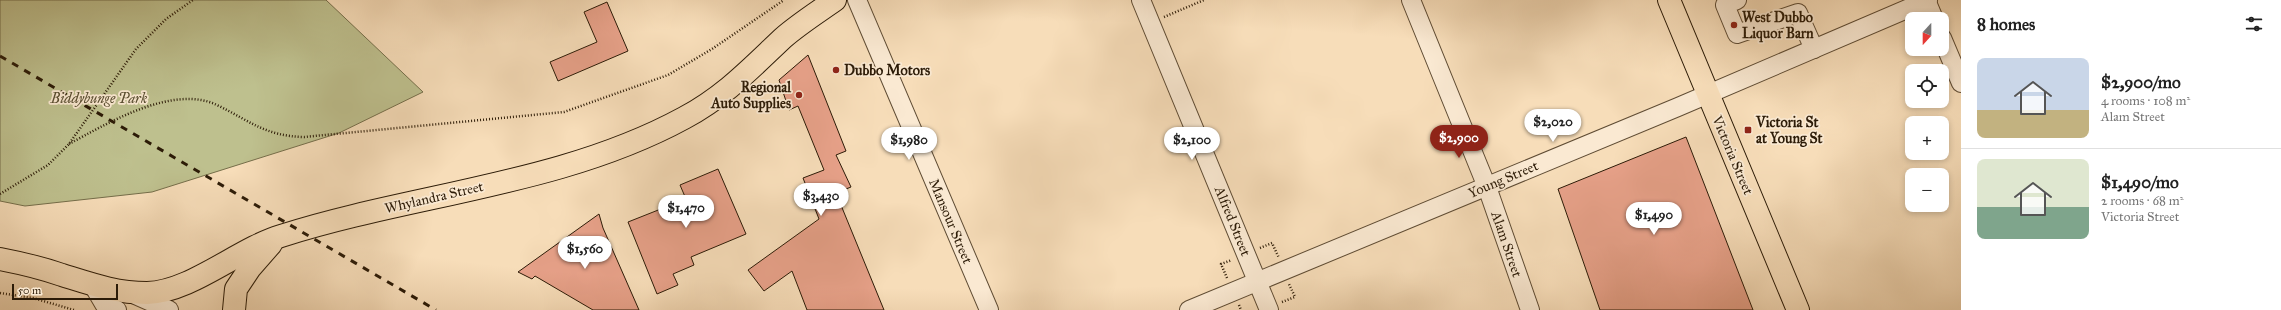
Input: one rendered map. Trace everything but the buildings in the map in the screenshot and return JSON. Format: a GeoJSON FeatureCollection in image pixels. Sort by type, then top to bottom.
{"type":"FeatureCollection","features":[{"type":"Feature","properties":{"kind":"highway","name":"Whylandra Street"},"geometry":{"type":"LineString","coordinates":[[0,259],[62,275],[94,287],[123,301],[149,293],[167,290],[189,281],[277,237],[352,215],[407,205],[554,168],[610,152],[651,135],[713,101],[744,76],[785,36],[835,0]]}},
{"type":"Feature","properties":{"kind":"highway","name":"Victoria Street"},"geometry":{"type":"LineString","coordinates":[[1669,0],[1798,310]]}},
{"type":"Feature","properties":{"kind":"highway"},"geometry":{"type":"LineString","coordinates":[[234,310],[236,290],[258,258],[277,237]]}},
{"type":"Feature","properties":{"kind":"street","name":"Mansour Street"},"geometry":{"type":"LineString","coordinates":[[857,0],[989,310]]}},
{"type":"Feature","properties":{"kind":"street","name":"Alfred Street"},"geometry":{"type":"LineString","coordinates":[[1142,0],[1269,310]]}},
{"type":"Feature","properties":{"kind":"street","name":"Alam Street"},"geometry":{"type":"LineString","coordinates":[[1411,0],[1487,186],[1530,310]]}},
{"type":"Feature","properties":{"kind":"street"},"geometry":{"type":"LineString","coordinates":[[1737,0],[1725,5],[1737,34],[1795,6],[1814,49]]}},
{"type":"Feature","properties":{"kind":"street","name":"Young Street"},"geometry":{"type":"LineString","coordinates":[[1188,310],[1707,94],[1927,0]]}},
{"type":"Feature","properties":{"kind":"street"},"geometry":{"type":"LineString","coordinates":[[1927,0],[1931,12]]}},
{"type":"Feature","properties":{"kind":"street"},"geometry":{"type":"LineString","coordinates":[[1949,55],[1961,83]]}},
{"type":"Feature","properties":{"kind":"street"},"geometry":{"type":"LineString","coordinates":[[123,301],[169,310]]}},
{"type":"Feature","properties":{"kind":"path"},"geometry":{"type":"LineString","coordinates":[[0,194],[48,164],[69,144],[136,49],[166,19],[193,0]]}},
{"type":"Feature","properties":{"kind":"path"},"geometry":{"type":"LineString","coordinates":[[69,144],[107,124],[161,102],[176,98],[203,100],[260,129],[286,137],[331,136],[564,112],[668,75],[712,49],[784,0]]}},
{"type":"Feature","properties":{"kind":"path"},"geometry":{"type":"LineString","coordinates":[[1151,23],[1204,0]]}},
{"type":"Feature","properties":{"kind":"path"},"geometry":{"type":"LineString","coordinates":[[0,293],[33,298],[74,310]]}},
{"type":"Feature","properties":{"kind":"green space","name":"Biddybunge Park"},"geometry":{"type":"Polygon","coordinates":[[[0,0],[326,0],[423,92],[339,133],[152,192],[25,206],[0,201],[0,0]]]}},
{"type":"Feature","properties":{"kind":"railway"},"geometry":{"type":"LineString","coordinates":[[0,56],[436,310]]}},
{"type":"Feature","properties":{"kind":"place","name":"West Dubbo Liquor Barn"},"geometry":{"type":"Point","coordinates":[1734,25]}},
{"type":"Feature","properties":{"kind":"place","name":"Dubbo Motors"},"geometry":{"type":"Point","coordinates":[836,70]}},
{"type":"Feature","properties":{"kind":"place","name":"Regional Auto Supplies"},"geometry":{"type":"Point","coordinates":[799,95]}},
{"type":"Feature","properties":{"kind":"place","name":"Victoria St at Young St"},"geometry":{"type":"Point","coordinates":[1748,130]}}]}
